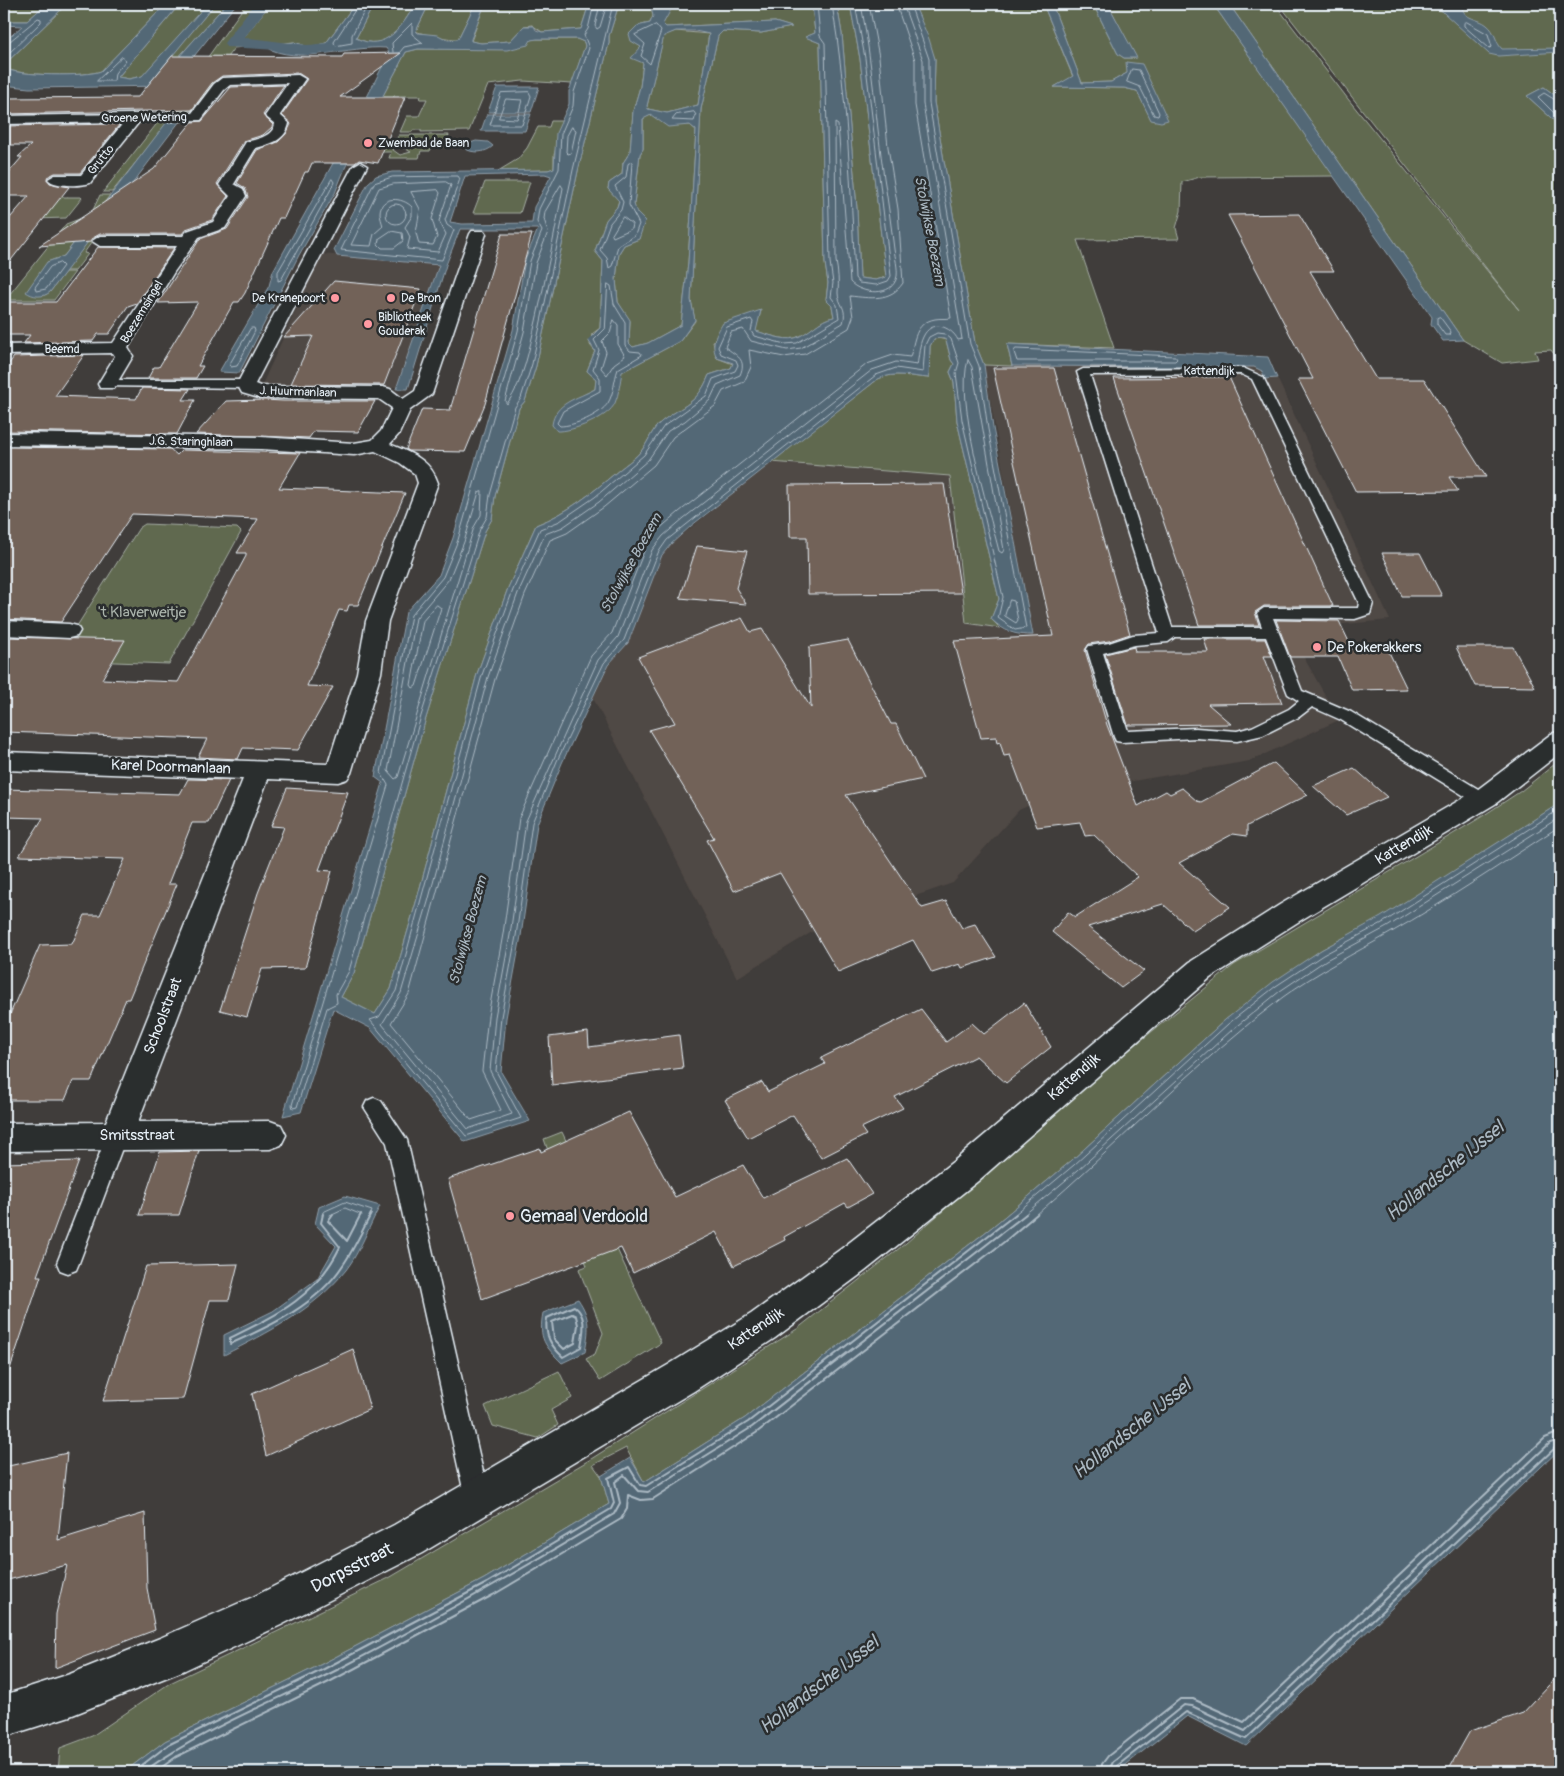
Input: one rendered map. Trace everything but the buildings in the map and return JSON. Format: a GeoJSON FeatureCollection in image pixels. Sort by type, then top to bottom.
{"type":"FeatureCollection","features":[{"type":"Feature","properties":{"kind":"street","name":"Groene Wetering"},"geometry":{"type":"LineString","coordinates":[[4,120],[196,117],[219,87],[228,81],[298,79]]}},
{"type":"Feature","properties":{"kind":"street","name":"Boezemsingel"},"geometry":{"type":"LineString","coordinates":[[107,384],[124,356],[119,348],[166,272],[193,234],[220,225],[238,196],[238,192],[226,185],[227,182],[251,145],[276,135],[282,123],[272,116],[298,79]]}},
{"type":"Feature","properties":{"kind":"street","name":"Grutto"},"geometry":{"type":"LineString","coordinates":[[55,179],[85,180],[136,117]]}},
{"type":"Feature","properties":{"kind":"street","name":"J. Huurmanlaan"},"geometry":{"type":"LineString","coordinates":[[360,166],[246,384],[249,389],[259,392],[383,393],[402,407]]}},
{"type":"Feature","properties":{"kind":"street"},"geometry":{"type":"LineString","coordinates":[[378,445],[389,434],[402,407],[423,394],[478,234]]}},
{"type":"Feature","properties":{"kind":"street"},"geometry":{"type":"LineString","coordinates":[[100,241],[189,241]]}},
{"type":"Feature","properties":{"kind":"street","name":"Beemd"},"geometry":{"type":"LineString","coordinates":[[4,350],[119,348]]}},
{"type":"Feature","properties":{"kind":"street","name":"J.G. Staringhlaan"},"geometry":{"type":"LineString","coordinates":[[4,439],[252,443],[354,449],[378,445]]}},
{"type":"Feature","properties":{"kind":"street","name":"Karel Doormanlaan"},"geometry":{"type":"LineString","coordinates":[[4,761],[338,773],[369,673],[377,621],[428,483],[424,471],[407,459],[378,445]]}},
{"type":"Feature","properties":{"kind":"street"},"geometry":{"type":"LineString","coordinates":[[4,628],[69,631]]}},
{"type":"Feature","properties":{"kind":"street","name":"Kattendijk"},"geometry":{"type":"LineString","coordinates":[[681,1378],[763,1326],[853,1260],[966,1170],[1200,970],[1291,912],[1482,799],[1560,740]]}},
{"type":"Feature","properties":{"kind":"street","name":"Schoolstraat"},"geometry":{"type":"LineString","coordinates":[[117,1135],[259,770]]}},
{"type":"Feature","properties":{"kind":"street","name":"Smitsstraat"},"geometry":{"type":"LineString","coordinates":[[4,1137],[270,1135]]}},
{"type":"Feature","properties":{"kind":"street","name":"Dorpsstraat"},"geometry":{"type":"LineString","coordinates":[[4,1716],[79,1692],[267,1611],[408,1540],[681,1378]]}},
{"type":"Feature","properties":{"kind":"lane","name":"Kattendijk"},"geometry":{"type":"LineString","coordinates":[[1167,632],[1083,372],[1243,371],[1256,377],[1366,603],[1365,611],[1355,614],[1264,613],[1296,694],[1346,716],[1482,799]]}},
{"type":"Feature","properties":{"kind":"lane"},"geometry":{"type":"LineString","coordinates":[[107,384],[246,384]]}},
{"type":"Feature","properties":{"kind":"lane"},"geometry":{"type":"LineString","coordinates":[[1271,632],[1167,632],[1168,637],[1133,640],[1111,648],[1094,649],[1122,737],[1196,734],[1237,736],[1264,728],[1294,713],[1310,701]]}},
{"type":"Feature","properties":{"kind":"lane"},"geometry":{"type":"LineString","coordinates":[[374,1108],[397,1140],[477,1498]]}},
{"type":"Feature","properties":{"kind":"lane","name":"Schoolstraat"},"geometry":{"type":"LineString","coordinates":[[68,1263],[117,1135]]}},
{"type":"Feature","properties":{"kind":"shaded area"},"geometry":{"type":"Polygon","coordinates":[[[321,254],[439,264],[397,387],[261,387],[321,254]]]}},
{"type":"Feature","properties":{"kind":"shaded area"},"geometry":{"type":"Polygon","coordinates":[[[984,365],[1272,367],[1390,620],[1288,629],[1339,720],[1250,761],[1133,781],[1067,788],[1019,810],[953,883],[812,932],[737,978],[593,698],[608,665],[628,643],[662,555],[671,544],[771,462],[950,476],[966,623],[1000,628],[1014,635],[1032,635],[984,365]]]}},
{"type":"Feature","properties":{"kind":"green space"},"geometry":{"type":"Polygon","coordinates":[[[4,4],[46,4],[27,21],[4,21],[4,4]]]}},
{"type":"Feature","properties":{"kind":"green space"},"geometry":{"type":"Polygon","coordinates":[[[67,4],[166,4],[101,71],[52,75],[23,73],[4,68],[4,65],[67,4]]]}},
{"type":"Feature","properties":{"kind":"green space"},"geometry":{"type":"Polygon","coordinates":[[[180,4],[207,4],[143,76],[129,79],[118,77],[180,4]]]}},
{"type":"Feature","properties":{"kind":"green space"},"geometry":{"type":"Polygon","coordinates":[[[215,4],[226,4],[162,76],[153,78],[215,4]]]}},
{"type":"Feature","properties":{"kind":"green space"},"geometry":{"type":"Polygon","coordinates":[[[246,4],[257,4],[232,37],[244,37],[270,4],[355,4],[326,43],[309,47],[294,42],[234,48],[224,61],[219,78],[195,110],[166,115],[246,4]]]}},
{"type":"Feature","properties":{"kind":"green space"},"geometry":{"type":"Polygon","coordinates":[[[374,4],[415,4],[405,21],[392,35],[384,40],[367,42],[356,38],[374,4]]]}},
{"type":"Feature","properties":{"kind":"green space"},"geometry":{"type":"Polygon","coordinates":[[[429,4],[475,4],[458,39],[455,39],[416,31],[429,4]]]}},
{"type":"Feature","properties":{"kind":"green space"},"geometry":{"type":"Polygon","coordinates":[[[485,4],[589,4],[581,29],[542,32],[532,25],[524,26],[510,41],[481,43],[471,41],[485,4]]]}},
{"type":"Feature","properties":{"kind":"green space"},"geometry":{"type":"Polygon","coordinates":[[[619,4],[642,4],[651,8],[653,16],[650,23],[637,26],[643,63],[640,87],[633,111],[630,152],[623,163],[622,174],[609,183],[608,189],[619,200],[617,207],[606,220],[595,251],[603,261],[600,328],[592,334],[590,345],[595,351],[587,371],[596,379],[595,389],[583,395],[619,386],[621,372],[680,341],[695,321],[691,300],[701,109],[718,36],[723,31],[761,33],[791,27],[775,22],[666,27],[663,24],[670,7],[674,4],[812,4],[815,33],[806,37],[820,43],[825,263],[828,283],[826,299],[832,306],[834,317],[829,318],[800,336],[790,339],[755,331],[761,311],[724,323],[713,342],[717,358],[733,364],[731,368],[709,375],[695,398],[658,425],[640,453],[600,486],[569,508],[536,525],[508,588],[477,674],[391,989],[375,1014],[341,997],[354,973],[426,718],[485,531],[492,519],[495,496],[519,408],[525,401],[536,366],[578,171],[609,43],[609,36],[619,4]]]}},
{"type":"Feature","properties":{"kind":"green space"},"geometry":{"type":"Polygon","coordinates":[[[837,4],[850,4],[860,59],[886,277],[876,280],[860,278],[857,209],[842,34],[837,4]]]}},
{"type":"Feature","properties":{"kind":"green space"},"geometry":{"type":"Polygon","coordinates":[[[914,4],[1043,4],[1073,77],[1054,87],[1124,88],[1137,91],[1151,119],[1155,121],[1127,73],[1111,82],[1082,83],[1052,4],[1093,4],[1118,54],[1124,58],[1136,58],[1108,4],[1213,4],[1334,176],[1200,177],[1182,182],[1181,211],[1176,228],[1179,239],[1077,240],[1114,348],[1007,344],[1012,366],[984,365],[975,343],[934,102],[935,59],[914,4]]]}},
{"type":"Feature","properties":{"kind":"green space"},"geometry":{"type":"Polygon","coordinates":[[[1229,4],[1275,4],[1348,99],[1519,310],[1279,4],[1560,4],[1560,99],[1544,87],[1527,96],[1560,126],[1560,362],[1551,350],[1535,351],[1538,359],[1502,363],[1463,340],[1229,4]]]}},
{"type":"Feature","properties":{"kind":"green space"},"geometry":{"type":"Polygon","coordinates":[[[676,31],[709,34],[698,105],[667,113],[648,109],[647,106],[664,35],[676,31]]]}},
{"type":"Feature","properties":{"kind":"green space"},"geometry":{"type":"Polygon","coordinates":[[[536,39],[577,39],[584,42],[585,46],[572,84],[523,81],[488,85],[469,131],[421,132],[421,130],[413,130],[412,132],[400,132],[407,116],[419,116],[427,99],[420,99],[421,96],[394,96],[374,133],[363,133],[406,52],[418,49],[456,49],[536,39]]]}},
{"type":"Feature","properties":{"kind":"green space"},"geometry":{"type":"Polygon","coordinates":[[[651,115],[681,125],[690,125],[696,130],[688,263],[681,325],[648,343],[633,347],[629,343],[630,321],[618,302],[616,279],[619,253],[624,245],[639,239],[634,204],[640,154],[643,149],[643,118],[651,115]]]}},
{"type":"Feature","properties":{"kind":"green space"},"geometry":{"type":"Polygon","coordinates":[[[159,121],[169,121],[112,192],[103,192],[159,121]]]}},
{"type":"Feature","properties":{"kind":"green space"},"geometry":{"type":"Polygon","coordinates":[[[551,121],[563,121],[554,155],[554,168],[548,170],[498,171],[518,159],[527,148],[538,127],[549,127],[551,121]]]}},
{"type":"Feature","properties":{"kind":"green space"},"geometry":{"type":"Polygon","coordinates":[[[399,135],[449,135],[444,147],[432,146],[430,151],[421,151],[419,158],[389,158],[391,152],[376,152],[382,142],[400,155],[411,152],[394,142],[399,135]]]}},
{"type":"Feature","properties":{"kind":"green space"},"geometry":{"type":"Polygon","coordinates":[[[485,182],[530,182],[520,213],[473,213],[485,182]]]}},
{"type":"Feature","properties":{"kind":"green space"},"geometry":{"type":"Polygon","coordinates":[[[100,195],[110,195],[64,256],[47,262],[43,296],[50,292],[65,272],[75,272],[54,300],[5,300],[66,224],[82,218],[93,210],[100,195]]]}},
{"type":"Feature","properties":{"kind":"green space"},"geometry":{"type":"Polygon","coordinates":[[[52,197],[82,198],[66,218],[33,219],[52,197]]]}},
{"type":"Feature","properties":{"kind":"green space"},"geometry":{"type":"Polygon","coordinates":[[[100,225],[104,225],[84,253],[88,254],[75,271],[65,271],[100,225]]]}},
{"type":"Feature","properties":{"kind":"green space"},"geometry":{"type":"Polygon","coordinates":[[[934,339],[946,340],[951,360],[954,364],[950,372],[954,382],[957,421],[999,599],[991,619],[1000,628],[966,623],[950,476],[771,462],[878,379],[891,375],[929,378],[930,346],[934,339]]]}},
{"type":"Feature","properties":{"kind":"green space","name":"'t Klaverweitje"},"geometry":{"type":"Polygon","coordinates":[[[145,524],[237,528],[241,532],[169,664],[61,660],[58,656],[139,528],[145,524]]]}},
{"type":"Feature","properties":{"kind":"green space"},"geometry":{"type":"Polygon","coordinates":[[[1560,760],[1560,803],[1381,918],[1321,950],[1225,1020],[1071,1161],[992,1227],[745,1418],[644,1482],[626,1448],[593,1465],[601,1476],[609,1504],[484,1579],[322,1664],[165,1741],[124,1772],[58,1772],[60,1748],[92,1736],[170,1683],[389,1578],[591,1459],[797,1329],[906,1243],[1102,1072],[1234,965],[1478,819],[1521,791],[1560,760]]]}},
{"type":"Feature","properties":{"kind":"green space"},"geometry":{"type":"Polygon","coordinates":[[[562,1132],[661,1343],[600,1381],[586,1359],[595,1354],[603,1333],[579,1269],[587,1266],[544,1139],[562,1132]]]}},
{"type":"Feature","properties":{"kind":"green space"},"geometry":{"type":"Polygon","coordinates":[[[559,1371],[572,1398],[551,1410],[558,1425],[538,1438],[493,1426],[485,1406],[559,1371]]]}},
{"type":"Feature","properties":{"kind":"water"},"geometry":{"type":"Polygon","coordinates":[[[46,4],[67,4],[4,65],[4,42],[22,26],[4,25],[4,21],[27,21],[46,4]]]}},
{"type":"Feature","properties":{"kind":"water"},"geometry":{"type":"Polygon","coordinates":[[[166,4],[180,4],[118,77],[129,79],[142,76],[207,4],[215,4],[154,78],[162,76],[226,4],[236,4],[178,76],[167,86],[29,88],[4,85],[4,68],[23,73],[52,75],[101,71],[166,4]]]}},
{"type":"Feature","properties":{"kind":"water"},"geometry":{"type":"Polygon","coordinates":[[[257,4],[270,4],[244,37],[231,37],[257,4]]]}},
{"type":"Feature","properties":{"kind":"water","name":"Stolwijkse Boezem"},"geometry":{"type":"Polygon","coordinates":[[[355,4],[374,4],[356,38],[366,42],[376,42],[392,35],[405,21],[415,4],[429,4],[416,31],[418,33],[438,35],[448,40],[458,39],[475,4],[485,4],[471,39],[471,41],[481,43],[510,41],[524,26],[534,26],[536,30],[542,32],[581,29],[589,4],[619,4],[609,36],[609,43],[578,171],[536,366],[525,401],[519,408],[495,496],[492,519],[485,531],[426,718],[354,973],[341,997],[375,1014],[391,989],[477,674],[508,588],[536,525],[569,508],[600,486],[640,453],[658,425],[695,398],[709,375],[731,368],[733,363],[717,358],[714,348],[716,336],[723,323],[761,310],[756,331],[790,339],[800,336],[829,318],[834,317],[832,306],[826,300],[828,283],[825,263],[820,43],[805,37],[815,33],[812,4],[837,4],[842,34],[857,209],[860,278],[876,280],[886,277],[860,59],[850,4],[914,4],[929,39],[935,59],[934,102],[975,343],[984,365],[993,428],[1033,635],[1010,632],[991,619],[999,599],[957,421],[954,382],[950,372],[954,364],[951,360],[946,340],[942,338],[934,339],[930,346],[929,378],[891,375],[878,379],[691,526],[662,555],[628,643],[608,665],[562,763],[537,824],[521,936],[506,1018],[501,1072],[530,1121],[465,1142],[370,1028],[333,1009],[301,1112],[283,1116],[383,783],[375,777],[406,612],[439,575],[453,538],[513,330],[525,260],[538,229],[460,229],[446,265],[408,389],[396,389],[439,265],[337,256],[334,250],[368,183],[376,176],[392,172],[548,170],[554,168],[556,133],[569,104],[569,91],[585,46],[584,42],[577,39],[537,39],[531,40],[528,45],[507,50],[418,49],[406,52],[345,168],[335,193],[299,255],[239,373],[219,372],[269,286],[273,271],[342,147],[389,53],[386,48],[372,48],[324,54],[293,55],[266,47],[294,42],[309,47],[326,43],[355,4]],[[545,174],[465,176],[450,222],[462,224],[532,223],[534,207],[551,176],[545,174]]]}},
{"type":"Feature","properties":{"kind":"water"},"geometry":{"type":"Polygon","coordinates":[[[642,4],[674,4],[663,24],[666,27],[775,22],[792,27],[761,33],[723,31],[718,36],[701,109],[691,300],[695,320],[680,341],[622,372],[615,403],[605,414],[580,427],[557,431],[552,425],[557,411],[568,402],[595,389],[596,379],[587,371],[595,351],[588,340],[600,328],[603,261],[595,251],[606,220],[617,207],[619,201],[608,189],[609,183],[622,174],[623,163],[630,152],[633,111],[640,87],[643,63],[631,58],[641,47],[631,41],[629,34],[637,26],[650,23],[653,16],[651,8],[642,4]],[[676,31],[664,36],[647,106],[648,109],[667,113],[698,105],[709,34],[695,31],[676,31]],[[651,115],[643,119],[643,149],[640,154],[634,204],[637,213],[645,221],[639,239],[624,245],[619,253],[616,279],[618,302],[630,320],[629,343],[633,347],[648,343],[681,325],[688,263],[696,130],[690,125],[668,127],[651,115]]]}},
{"type":"Feature","properties":{"kind":"water"},"geometry":{"type":"Polygon","coordinates":[[[1043,4],[1052,4],[1082,83],[1111,82],[1127,73],[1126,62],[1142,64],[1168,120],[1161,122],[1151,120],[1137,91],[1124,88],[1054,87],[1073,76],[1043,4]]]}},
{"type":"Feature","properties":{"kind":"water"},"geometry":{"type":"Polygon","coordinates":[[[1093,4],[1108,4],[1137,58],[1124,58],[1118,54],[1093,4]]]}},
{"type":"Feature","properties":{"kind":"water"},"geometry":{"type":"Polygon","coordinates":[[[1213,4],[1229,4],[1463,340],[1443,341],[1431,324],[1432,317],[1213,4]]]}},
{"type":"Feature","properties":{"kind":"water"},"geometry":{"type":"Polygon","coordinates":[[[1434,4],[1465,4],[1462,7],[1463,11],[1490,28],[1502,49],[1560,48],[1560,52],[1498,56],[1489,54],[1434,4]]]}},
{"type":"Feature","properties":{"kind":"water"},"geometry":{"type":"Polygon","coordinates":[[[497,87],[539,87],[531,112],[488,112],[497,87]]]}},
{"type":"Feature","properties":{"kind":"water"},"geometry":{"type":"Polygon","coordinates":[[[1544,87],[1560,99],[1560,126],[1527,96],[1544,87]]]}},
{"type":"Feature","properties":{"kind":"water"},"geometry":{"type":"Polygon","coordinates":[[[186,113],[50,292],[38,296],[26,292],[47,262],[64,256],[173,114],[186,113]]]}},
{"type":"Feature","properties":{"kind":"water"},"geometry":{"type":"Polygon","coordinates":[[[487,114],[531,114],[525,131],[481,131],[487,114]]]}},
{"type":"Feature","properties":{"kind":"water"},"geometry":{"type":"Polygon","coordinates":[[[476,141],[488,142],[493,146],[479,152],[464,148],[465,145],[476,141]]]}},
{"type":"Feature","properties":{"kind":"water"},"geometry":{"type":"Polygon","coordinates":[[[1007,344],[1268,357],[1277,378],[1265,379],[1262,371],[1254,367],[1012,366],[1007,344]]]}},
{"type":"Feature","properties":{"kind":"water","name":"Hollandsche IJssel"},"geometry":{"type":"Polygon","coordinates":[[[1560,803],[1560,1449],[1246,1746],[1187,1716],[1117,1772],[124,1772],[165,1741],[322,1664],[484,1579],[609,1504],[601,1476],[630,1458],[644,1482],[745,1418],[992,1227],[1071,1161],[1225,1020],[1273,982],[1321,950],[1381,917],[1560,803]]]}},
{"type":"Feature","properties":{"kind":"water"},"geometry":{"type":"Polygon","coordinates":[[[345,1196],[380,1206],[360,1247],[346,1270],[320,1297],[290,1319],[224,1355],[224,1335],[273,1311],[317,1279],[336,1246],[315,1224],[319,1207],[345,1196]]]}},
{"type":"Feature","properties":{"kind":"water"},"geometry":{"type":"Polygon","coordinates":[[[578,1299],[585,1312],[588,1324],[585,1352],[562,1363],[547,1347],[542,1336],[543,1313],[578,1299]]]}},
{"type":"Feature","properties":{"kind":"waterway"},"geometry":{"type":"LineString","coordinates":[[262,4],[232,43],[277,45],[308,50],[328,48]]}},
{"type":"Feature","properties":{"kind":"place","name":"Zwembad de Baan"},"geometry":{"type":"Point","coordinates":[368,143]}},
{"type":"Feature","properties":{"kind":"place","name":"De Kranepoort"},"geometry":{"type":"Point","coordinates":[335,298]}},
{"type":"Feature","properties":{"kind":"place","name":"De Bron"},"geometry":{"type":"Point","coordinates":[391,298]}},
{"type":"Feature","properties":{"kind":"place","name":"Bibliotheek Gouderak"},"geometry":{"type":"Point","coordinates":[368,324]}},
{"type":"Feature","properties":{"kind":"place","name":"De Pokerakkers"},"geometry":{"type":"Point","coordinates":[1317,647]}},
{"type":"Feature","properties":{"kind":"place","name":"Gemaal Verdoold"},"geometry":{"type":"Point","coordinates":[510,1216]}}]}
